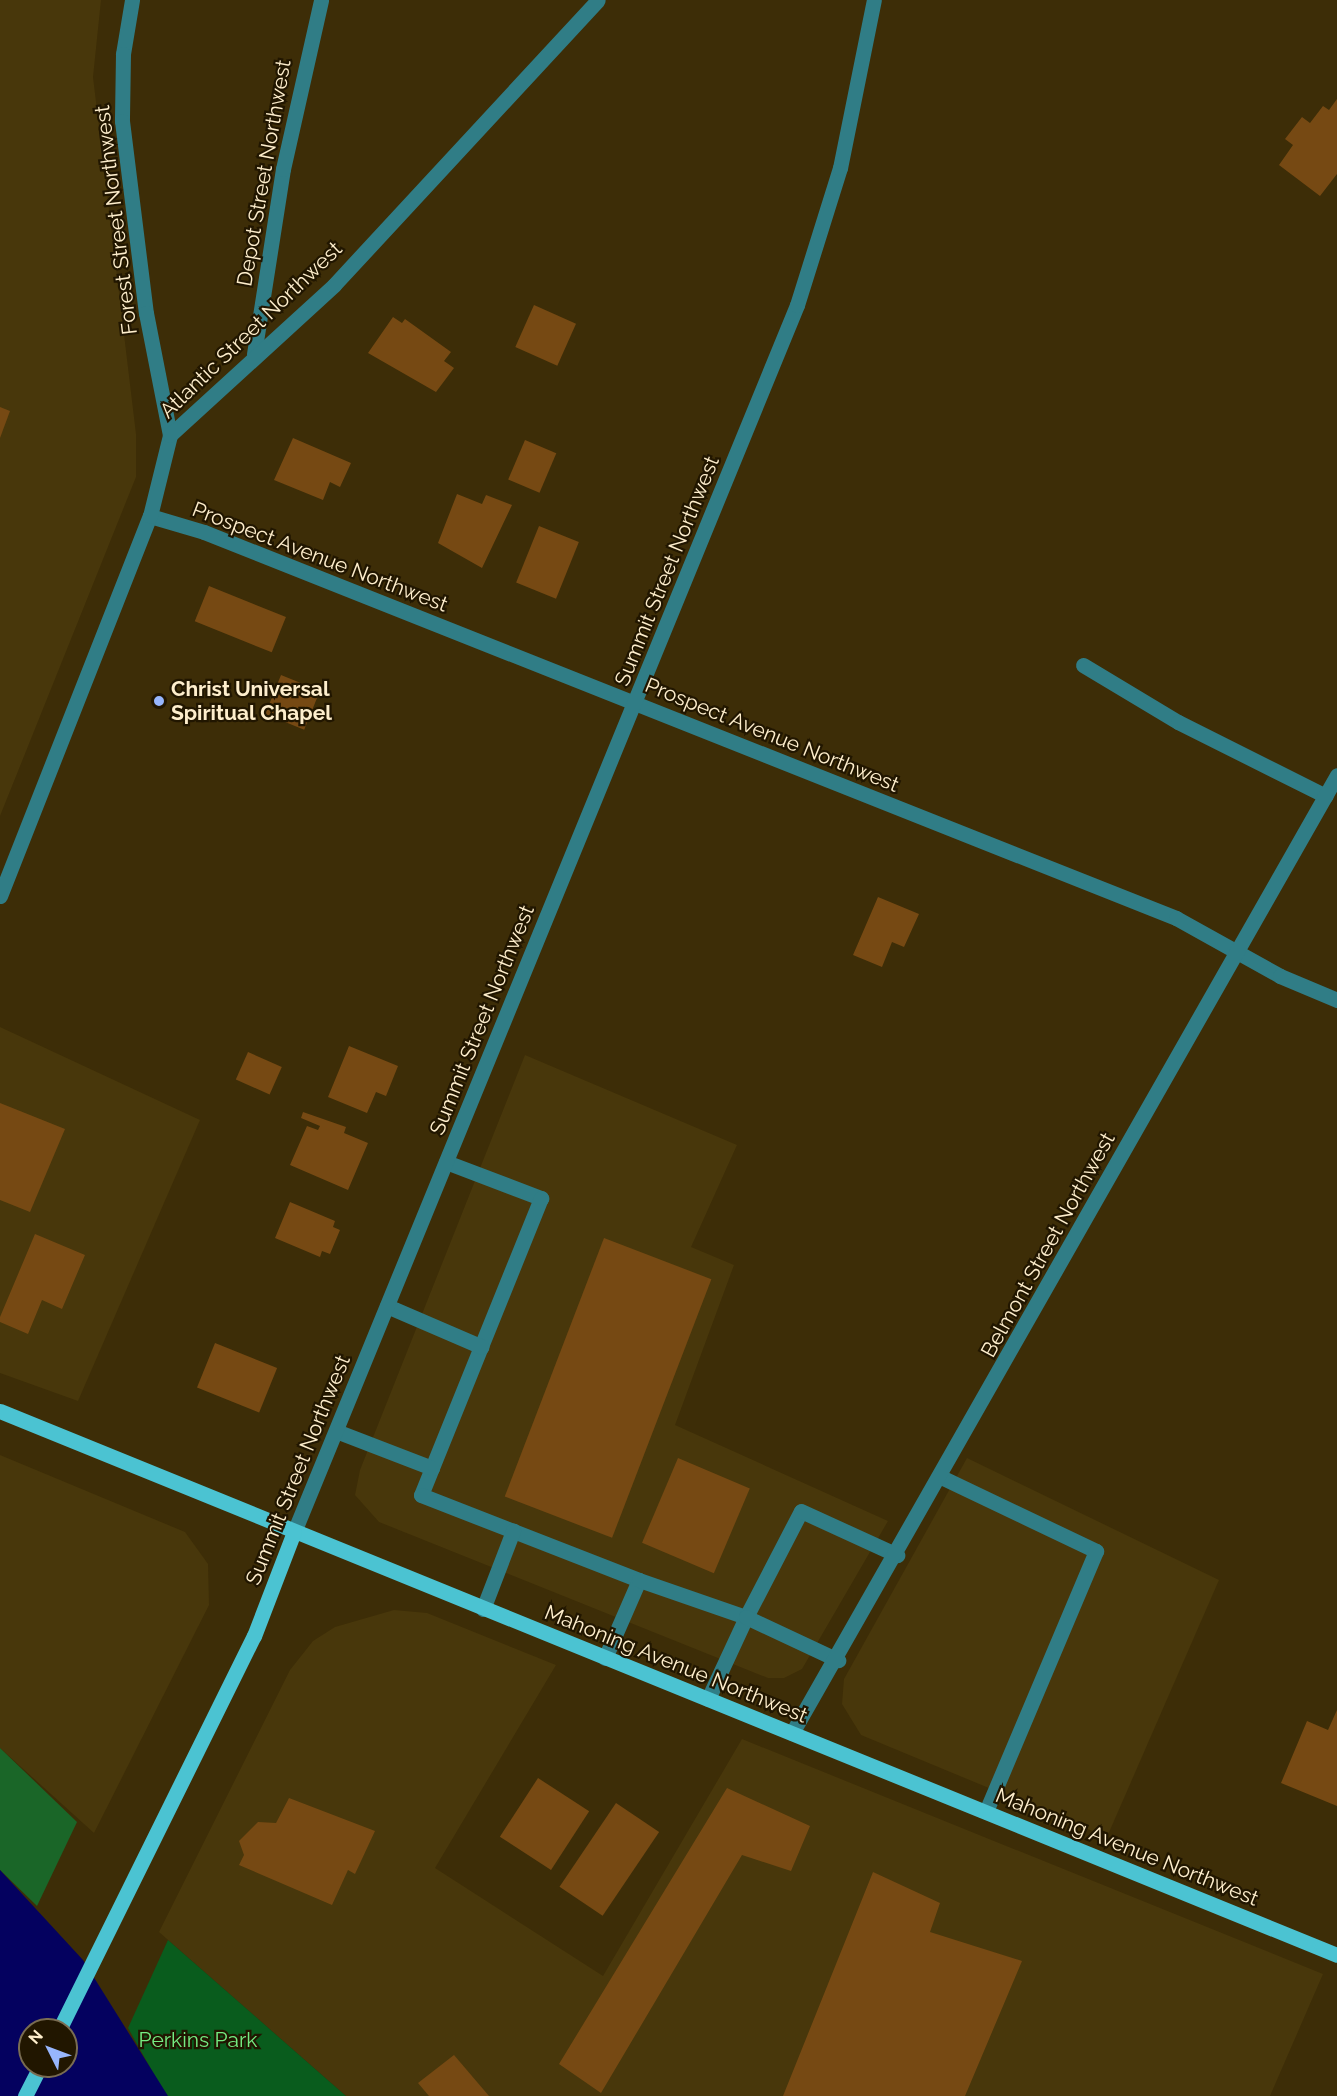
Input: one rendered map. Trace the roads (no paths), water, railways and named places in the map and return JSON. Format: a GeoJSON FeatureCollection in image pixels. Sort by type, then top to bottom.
{"type":"FeatureCollection","features":[{"type":"Feature","properties":{"kind":"main road","name":"Mahoning Avenue Northwest"},"geometry":{"type":"LineString","coordinates":[[0,1411],[1337,1955]]}},
{"type":"Feature","properties":{"kind":"main road","name":"Summit Street Northwest"},"geometry":{"type":"LineString","coordinates":[[65,2018],[156,1840],[254,1636],[294,1532]]}},
{"type":"Feature","properties":{"kind":"main road"},"geometry":{"type":"LineString","coordinates":[[25,2096],[34,2078]]}},
{"type":"Feature","properties":{"kind":"street","name":"Forest Street Northwest"},"geometry":{"type":"LineString","coordinates":[[132,0],[123,54],[122,121],[146,313],[170,435]]}},
{"type":"Feature","properties":{"kind":"street","name":"Depot Street Northwest"},"geometry":{"type":"LineString","coordinates":[[254,354],[283,169],[321,0]]}},
{"type":"Feature","properties":{"kind":"street","name":"Atlantic Street Northwest"},"geometry":{"type":"LineString","coordinates":[[0,896],[150,516],[170,435],[254,354],[333,285],[598,0]]}},
{"type":"Feature","properties":{"kind":"street","name":"Summit Street Northwest"},"geometry":{"type":"LineString","coordinates":[[294,1532],[635,704],[811,266],[840,168],[874,0]]}},
{"type":"Feature","properties":{"kind":"street","name":"Prospect Avenue Northwest"},"geometry":{"type":"LineString","coordinates":[[150,516],[204,532],[1176,918],[1237,952],[1337,1000]]}},
{"type":"Feature","properties":{"kind":"street"},"geometry":{"type":"LineString","coordinates":[[1083,665],[1178,722],[1326,796]]}},
{"type":"Feature","properties":{"kind":"street","name":"Belmont Street Northwest"},"geometry":{"type":"LineString","coordinates":[[792,1732],[838,1660],[1337,775]]}},
{"type":"Feature","properties":{"kind":"street"},"geometry":{"type":"LineString","coordinates":[[446,1162],[541,1198],[421,1495],[639,1580],[746,1617],[838,1660]]}},
{"type":"Feature","properties":{"kind":"street"},"geometry":{"type":"LineString","coordinates":[[387,1306],[482,1347]]}},
{"type":"Feature","properties":{"kind":"street"},"geometry":{"type":"LineString","coordinates":[[336,1431],[432,1468]]}},
{"type":"Feature","properties":{"kind":"street"},"geometry":{"type":"LineString","coordinates":[[941,1477],[1096,1551],[986,1812]]}},
{"type":"Feature","properties":{"kind":"street"},"geometry":{"type":"LineString","coordinates":[[708,1699],[746,1617],[801,1511],[897,1555]]}},
{"type":"Feature","properties":{"kind":"street"},"geometry":{"type":"LineString","coordinates":[[483,1609],[513,1531]]}},
{"type":"Feature","properties":{"kind":"street"},"geometry":{"type":"LineString","coordinates":[[605,1658],[639,1580]]}},
{"type":"Feature","properties":{"kind":"place","name":"Christ Universal Spiritual Chapel"},"geometry":{"type":"Point","coordinates":[159,701]}},
{"type":"Feature","properties":{"kind":"park label","name":"Perkins Park"},"geometry":{"type":"Point","coordinates":[198,2040]}}]}
